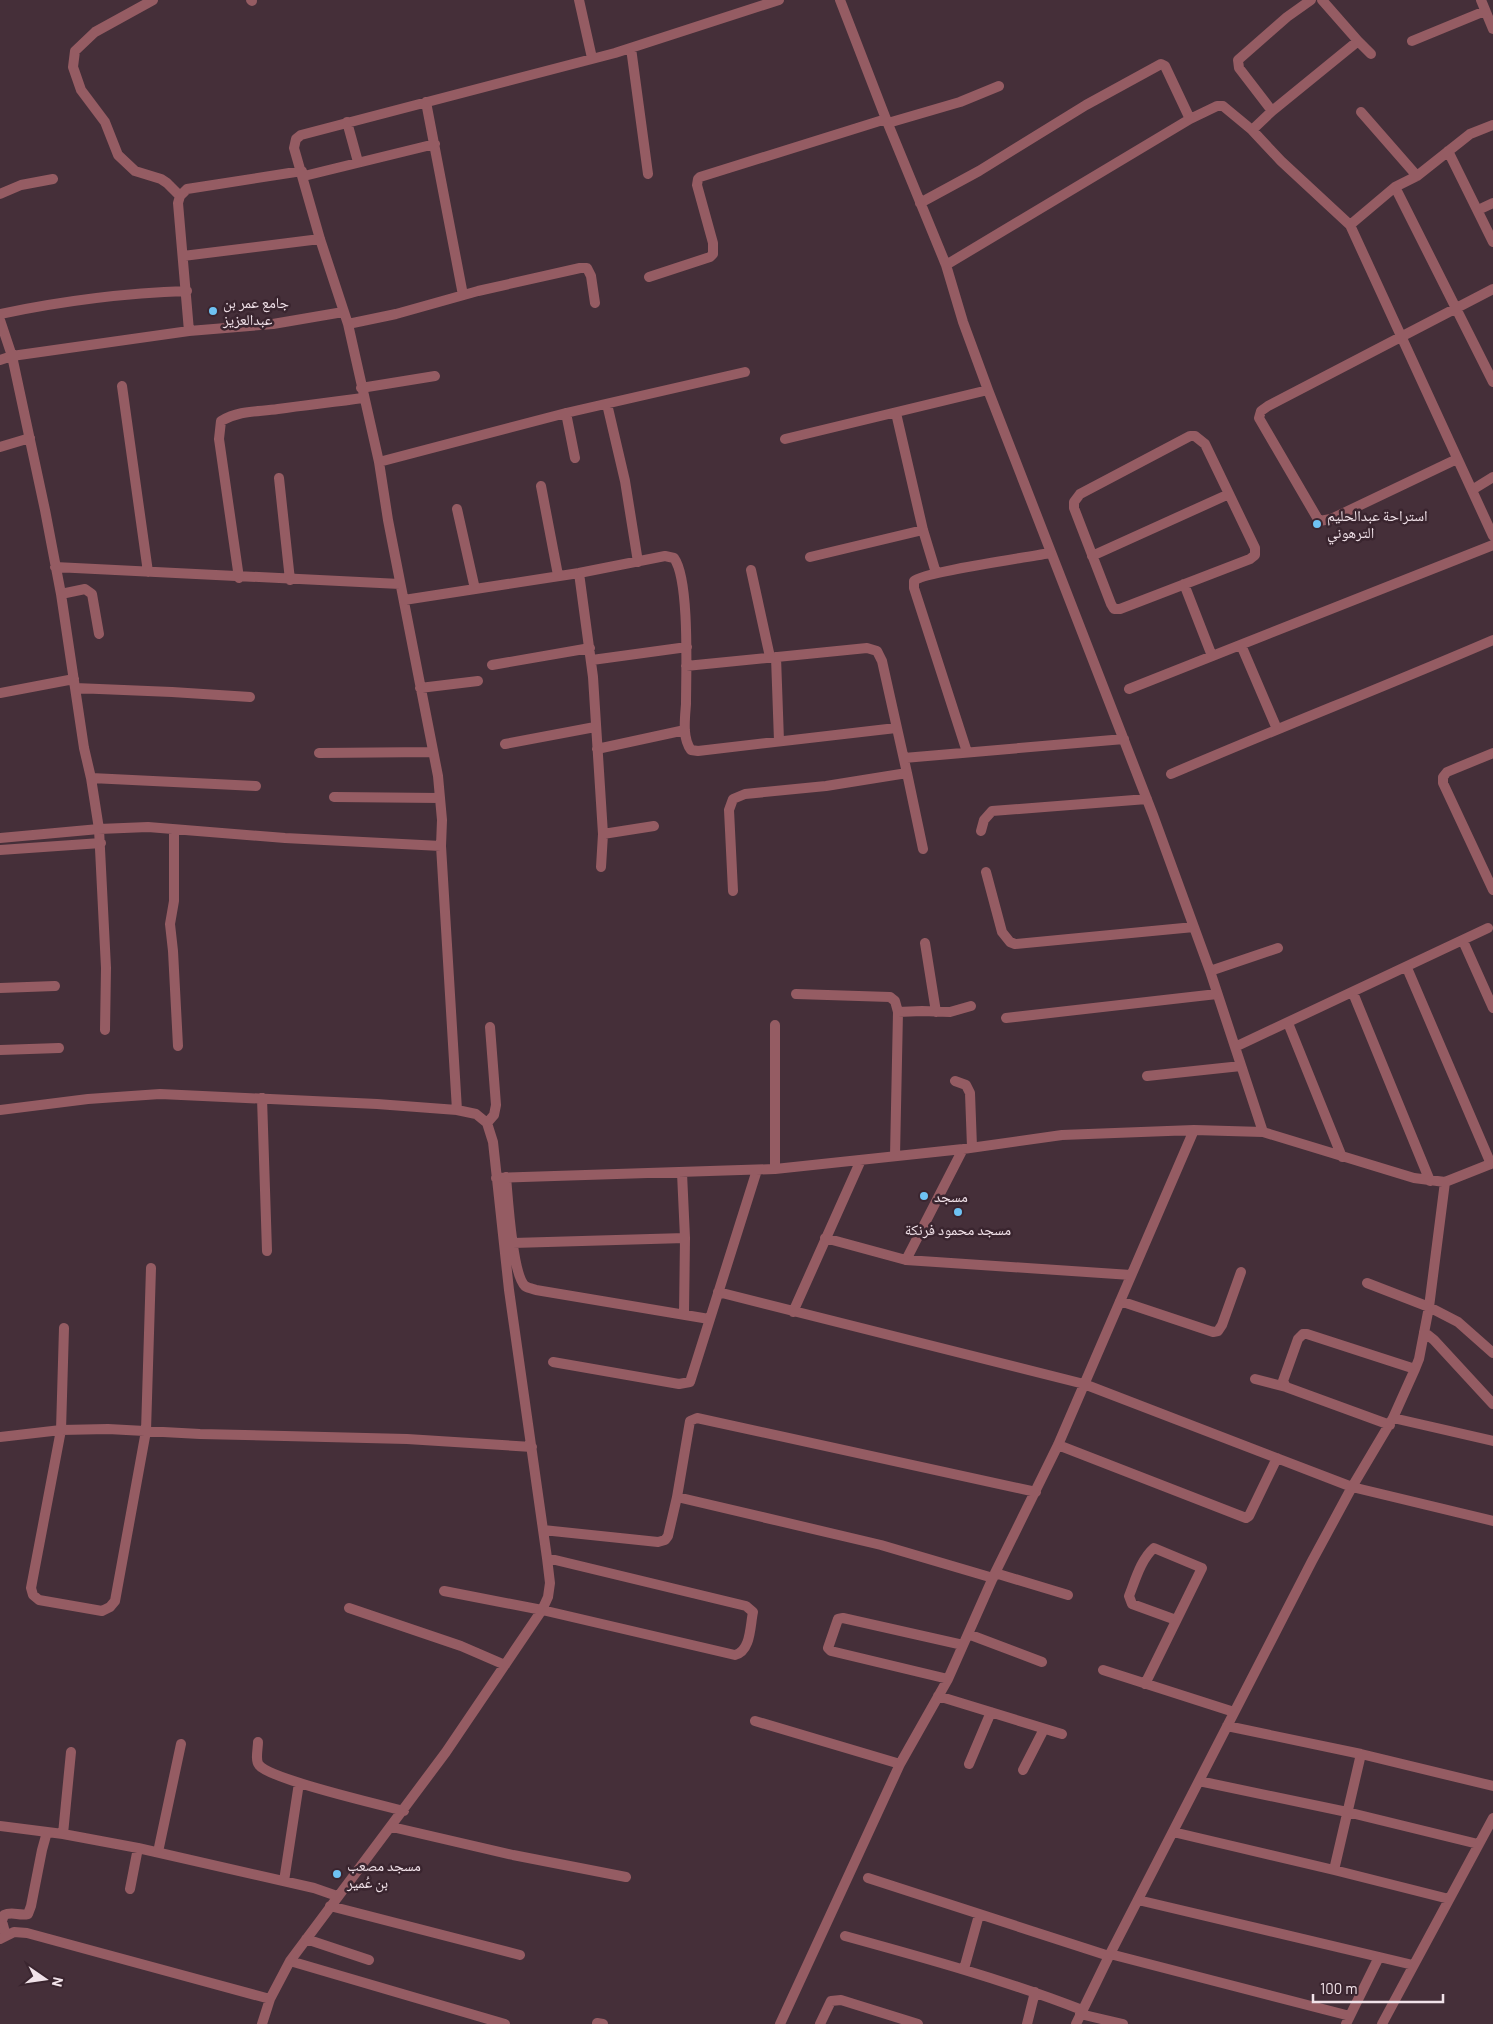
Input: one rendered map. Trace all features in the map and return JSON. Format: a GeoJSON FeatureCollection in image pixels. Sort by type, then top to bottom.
{"type":"FeatureCollection","features":[{"type":"Feature","properties":{"kind":"street"},"geometry":{"type":"LineString","coordinates":[[153,0],[95,32],[75,52],[73,68],[81,90],[105,122],[118,155],[135,171],[161,179],[180,196]]}},
{"type":"Feature","properties":{"kind":"street"},"geometry":{"type":"LineString","coordinates":[[579,0],[592,58]]}},
{"type":"Feature","properties":{"kind":"street"},"geometry":{"type":"LineString","coordinates":[[457,1110],[441,846],[442,820],[440,798],[379,462],[348,324],[320,240],[303,174],[294,148],[296,139],[347,122],[631,48],[779,0]]}},
{"type":"Feature","properties":{"kind":"street"},"geometry":{"type":"LineString","coordinates":[[840,0],[946,265],[963,322],[988,390],[1147,799],[1210,971],[1263,1132]]}},
{"type":"Feature","properties":{"kind":"street"},"geometry":{"type":"LineString","coordinates":[[1272,111],[1239,68],[1238,60],[1287,17],[1311,0]]}},
{"type":"Feature","properties":{"kind":"street"},"geometry":{"type":"LineString","coordinates":[[1322,0],[1371,54]]}},
{"type":"Feature","properties":{"kind":"street"},"geometry":{"type":"LineString","coordinates":[[1481,0],[1493,29]]}},
{"type":"Feature","properties":{"kind":"street"},"geometry":{"type":"LineString","coordinates":[[1412,41],[1485,11]]}},
{"type":"Feature","properties":{"kind":"street"},"geometry":{"type":"LineString","coordinates":[[1252,130],[1272,111],[1358,41]]}},
{"type":"Feature","properties":{"kind":"street"},"geometry":{"type":"LineString","coordinates":[[631,48],[648,174]]}},
{"type":"Feature","properties":{"kind":"street"},"geometry":{"type":"LineString","coordinates":[[920,203],[979,171],[1086,105],[1160,64],[1165,66],[1190,119]]}},
{"type":"Feature","properties":{"kind":"street"},"geometry":{"type":"LineString","coordinates":[[649,277],[710,258],[713,254],[714,244],[697,185],[700,177],[887,121],[960,102],[999,86]]}},
{"type":"Feature","properties":{"kind":"street"},"geometry":{"type":"LineString","coordinates":[[426,102],[463,295]]}},
{"type":"Feature","properties":{"kind":"street"},"geometry":{"type":"LineString","coordinates":[[946,265],[1190,119],[1217,106],[1223,106],[1252,130],[1350,225],[1493,536]]}},
{"type":"Feature","properties":{"kind":"street"},"geometry":{"type":"LineString","coordinates":[[1362,112],[1416,176]]}},
{"type":"Feature","properties":{"kind":"street"},"geometry":{"type":"LineString","coordinates":[[347,122],[358,162]]}},
{"type":"Feature","properties":{"kind":"street"},"geometry":{"type":"LineString","coordinates":[[1350,225],[1395,187],[1416,176],[1470,134],[1493,125]]}},
{"type":"Feature","properties":{"kind":"street"},"geometry":{"type":"LineString","coordinates":[[189,331],[178,203],[180,196],[187,189],[303,174],[435,144]]}},
{"type":"Feature","properties":{"kind":"street"},"geometry":{"type":"LineString","coordinates":[[1448,151],[1493,242]]}},
{"type":"Feature","properties":{"kind":"street"},"geometry":{"type":"LineString","coordinates":[[0,194],[22,185],[53,179]]}},
{"type":"Feature","properties":{"kind":"street"},"geometry":{"type":"LineString","coordinates":[[1395,187],[1493,382]]}},
{"type":"Feature","properties":{"kind":"street"},"geometry":{"type":"LineString","coordinates":[[1478,210],[1493,204]]}},
{"type":"Feature","properties":{"kind":"street"},"geometry":{"type":"LineString","coordinates":[[183,256],[320,240]]}},
{"type":"Feature","properties":{"kind":"street"},"geometry":{"type":"LineString","coordinates":[[348,324],[396,314],[463,295],[580,268],[586,268],[591,276],[595,303]]}},
{"type":"Feature","properties":{"kind":"street"},"geometry":{"type":"LineString","coordinates":[[1457,459],[1331,519],[1319,521],[1259,418],[1261,411],[1268,406],[1493,289]]}},
{"type":"Feature","properties":{"kind":"street"},"geometry":{"type":"LineString","coordinates":[[0,314],[43,305],[146,292],[186,291]]}},
{"type":"Feature","properties":{"kind":"street"},"geometry":{"type":"LineString","coordinates":[[0,360],[12,356],[189,331],[273,324],[343,312]]}},
{"type":"Feature","properties":{"kind":"street"},"geometry":{"type":"LineString","coordinates":[[0,320],[12,356],[61,594],[84,748],[99,829],[106,968],[105,1030]]}},
{"type":"Feature","properties":{"kind":"street"},"geometry":{"type":"LineString","coordinates":[[379,462],[566,413],[746,372]]}},
{"type":"Feature","properties":{"kind":"street"},"geometry":{"type":"LineString","coordinates":[[239,578],[219,439],[221,421],[232,415],[249,411],[272,410],[362,393],[435,376]]}},
{"type":"Feature","properties":{"kind":"street"},"geometry":{"type":"LineString","coordinates":[[122,386],[148,572]]}},
{"type":"Feature","properties":{"kind":"street"},"geometry":{"type":"LineString","coordinates":[[785,439],[988,390]]}},
{"type":"Feature","properties":{"kind":"street"},"geometry":{"type":"LineString","coordinates":[[607,404],[625,481],[638,562]]}},
{"type":"Feature","properties":{"kind":"street"},"geometry":{"type":"LineString","coordinates":[[896,412],[923,530],[936,573]]}},
{"type":"Feature","properties":{"kind":"street"},"geometry":{"type":"LineString","coordinates":[[566,413],[575,458]]}},
{"type":"Feature","properties":{"kind":"street"},"geometry":{"type":"LineString","coordinates":[[1190,436],[1195,436],[1205,444],[1229,494],[1255,548],[1255,555],[1250,559],[1120,609],[1114,608],[1074,508],[1077,497],[1190,436]]}},
{"type":"Feature","properties":{"kind":"street"},"geometry":{"type":"LineString","coordinates":[[0,447],[30,438]]}},
{"type":"Feature","properties":{"kind":"street"},"geometry":{"type":"LineString","coordinates":[[1472,490],[1493,476]]}},
{"type":"Feature","properties":{"kind":"street"},"geometry":{"type":"LineString","coordinates":[[280,478],[290,580]]}},
{"type":"Feature","properties":{"kind":"street"},"geometry":{"type":"LineString","coordinates":[[541,486],[558,575]]}},
{"type":"Feature","properties":{"kind":"street"},"geometry":{"type":"LineString","coordinates":[[1092,556],[1229,494]]}},
{"type":"Feature","properties":{"kind":"street"},"geometry":{"type":"LineString","coordinates":[[457,509],[475,589]]}},
{"type":"Feature","properties":{"kind":"street"},"geometry":{"type":"LineString","coordinates":[[810,557],[923,530]]}},
{"type":"Feature","properties":{"kind":"street"},"geometry":{"type":"LineString","coordinates":[[1129,688],[1493,545]]}},
{"type":"Feature","properties":{"kind":"street"},"geometry":{"type":"LineString","coordinates":[[968,752],[914,588],[914,581],[917,578],[936,573],[1050,553]]}},
{"type":"Feature","properties":{"kind":"street"},"geometry":{"type":"LineString","coordinates":[[404,600],[579,573],[665,556],[674,558],[682,574],[687,646],[685,730],[687,745],[690,750],[698,751],[896,728]]}},
{"type":"Feature","properties":{"kind":"street"},"geometry":{"type":"LineString","coordinates":[[55,567],[239,578],[400,584]]}},
{"type":"Feature","properties":{"kind":"street"},"geometry":{"type":"LineString","coordinates":[[751,570],[773,657],[779,741]]}},
{"type":"Feature","properties":{"kind":"street"},"geometry":{"type":"LineString","coordinates":[[579,573],[592,660],[603,834],[601,867]]}},
{"type":"Feature","properties":{"kind":"street"},"geometry":{"type":"LineString","coordinates":[[1184,584],[1212,656]]}},
{"type":"Feature","properties":{"kind":"street"},"geometry":{"type":"LineString","coordinates":[[61,594],[84,589],[92,594],[99,634]]}},
{"type":"Feature","properties":{"kind":"street"},"geometry":{"type":"LineString","coordinates":[[1170,774],[1394,683],[1493,640]]}},
{"type":"Feature","properties":{"kind":"street"},"geometry":{"type":"LineString","coordinates":[[1241,645],[1277,729]]}},
{"type":"Feature","properties":{"kind":"street"},"geometry":{"type":"LineString","coordinates":[[592,660],[687,646]]}},
{"type":"Feature","properties":{"kind":"street"},"geometry":{"type":"LineString","coordinates":[[492,666],[590,648]]}},
{"type":"Feature","properties":{"kind":"street"},"geometry":{"type":"LineString","coordinates":[[686,666],[867,648],[877,651],[882,661],[924,849]]}},
{"type":"Feature","properties":{"kind":"street"},"geometry":{"type":"LineString","coordinates":[[420,688],[478,681]]}},
{"type":"Feature","properties":{"kind":"street"},"geometry":{"type":"LineString","coordinates":[[0,693],[74,684],[250,697]]}},
{"type":"Feature","properties":{"kind":"street"},"geometry":{"type":"LineString","coordinates":[[505,744],[595,727]]}},
{"type":"Feature","properties":{"kind":"street"},"geometry":{"type":"LineString","coordinates":[[597,749],[685,730]]}},
{"type":"Feature","properties":{"kind":"street"},"geometry":{"type":"LineString","coordinates":[[904,758],[1124,739]]}},
{"type":"Feature","properties":{"kind":"street"},"geometry":{"type":"LineString","coordinates":[[319,753],[432,752]]}},
{"type":"Feature","properties":{"kind":"street"},"geometry":{"type":"LineString","coordinates":[[1493,753],[1447,772],[1443,777],[1444,783],[1493,890]]}},
{"type":"Feature","properties":{"kind":"street"},"geometry":{"type":"LineString","coordinates":[[733,891],[729,810],[733,799],[745,794],[826,786],[907,773]]}},
{"type":"Feature","properties":{"kind":"street"},"geometry":{"type":"LineString","coordinates":[[91,778],[256,786]]}},
{"type":"Feature","properties":{"kind":"street"},"geometry":{"type":"LineString","coordinates":[[334,797],[440,798]]}},
{"type":"Feature","properties":{"kind":"street"},"geometry":{"type":"LineString","coordinates":[[981,832],[984,820],[992,811],[1147,799]]}},
{"type":"Feature","properties":{"kind":"street"},"geometry":{"type":"LineString","coordinates":[[603,834],[654,826]]}},
{"type":"Feature","properties":{"kind":"street"},"geometry":{"type":"LineString","coordinates":[[0,838],[99,829],[148,827],[285,838],[441,846]]}},
{"type":"Feature","properties":{"kind":"street"},"geometry":{"type":"LineString","coordinates":[[174,830],[174,901],[170,924],[178,1046]]}},
{"type":"Feature","properties":{"kind":"street"},"geometry":{"type":"LineString","coordinates":[[0,850],[101,843]]}},
{"type":"Feature","properties":{"kind":"street"},"geometry":{"type":"LineString","coordinates":[[986,872],[1002,932],[1014,944],[1194,927]]}},
{"type":"Feature","properties":{"kind":"street"},"geometry":{"type":"LineString","coordinates":[[1235,1047],[1407,968],[1488,928]]}},
{"type":"Feature","properties":{"kind":"street"},"geometry":{"type":"LineString","coordinates":[[1463,940],[1493,1008]]}},
{"type":"Feature","properties":{"kind":"street"},"geometry":{"type":"LineString","coordinates":[[925,943],[936,1012]]}},
{"type":"Feature","properties":{"kind":"street"},"geometry":{"type":"LineString","coordinates":[[1210,971],[1278,948]]}},
{"type":"Feature","properties":{"kind":"street"},"geometry":{"type":"LineString","coordinates":[[501,1177],[774,1169],[968,1148],[1062,1135],[1194,1130],[1263,1132],[1414,1178],[1445,1182],[1492,1163],[1407,968]]}},
{"type":"Feature","properties":{"kind":"street"},"geometry":{"type":"LineString","coordinates":[[0,988],[56,986]]}},
{"type":"Feature","properties":{"kind":"street"},"geometry":{"type":"LineString","coordinates":[[1353,993],[1430,1181]]}},
{"type":"Feature","properties":{"kind":"street"},"geometry":{"type":"LineString","coordinates":[[796,994],[890,997],[895,1001],[898,1012],[895,1156]]}},
{"type":"Feature","properties":{"kind":"street"},"geometry":{"type":"LineString","coordinates":[[1006,1018],[1217,994]]}},
{"type":"Feature","properties":{"kind":"street"},"geometry":{"type":"LineString","coordinates":[[898,1012],[922,1010],[950,1012],[970,1006]]}},
{"type":"Feature","properties":{"kind":"street"},"geometry":{"type":"LineString","coordinates":[[1288,1023],[1342,1157]]}},
{"type":"Feature","properties":{"kind":"street"},"geometry":{"type":"LineString","coordinates":[[774,1025],[774,1169]]}},
{"type":"Feature","properties":{"kind":"street"},"geometry":{"type":"LineString","coordinates":[[487,1123],[494,1115],[496,1105],[490,1027]]}},
{"type":"Feature","properties":{"kind":"street"},"geometry":{"type":"LineString","coordinates":[[0,1050],[58,1048]]}},
{"type":"Feature","properties":{"kind":"street"},"geometry":{"type":"LineString","coordinates":[[1147,1076],[1241,1066]]}},
{"type":"Feature","properties":{"kind":"street"},"geometry":{"type":"LineString","coordinates":[[906,1260],[968,1148],[970,1093],[966,1086],[955,1081]]}},
{"type":"Feature","properties":{"kind":"street"},"geometry":{"type":"LineString","coordinates":[[0,1110],[88,1099],[160,1094],[457,1110],[476,1114],[487,1123],[493,1142],[513,1243],[525,1286],[536,1290],[709,1319]]}},
{"type":"Feature","properties":{"kind":"street"},"geometry":{"type":"LineString","coordinates":[[262,1098],[267,1250]]}},
{"type":"Feature","properties":{"kind":"street"},"geometry":{"type":"LineString","coordinates":[[780,2024],[900,1764],[948,1679],[994,1576],[1058,1445],[1194,1130]]}},
{"type":"Feature","properties":{"kind":"street"},"geometry":{"type":"LineString","coordinates":[[793,1312],[861,1160]]}},
{"type":"Feature","properties":{"kind":"street"},"geometry":{"type":"LineString","coordinates":[[553,1362],[679,1384],[692,1380],[709,1319],[757,1170]]}},
{"type":"Feature","properties":{"kind":"street"},"geometry":{"type":"LineString","coordinates":[[682,1173],[685,1238],[684,1314]]}},
{"type":"Feature","properties":{"kind":"street"},"geometry":{"type":"LineString","coordinates":[[262,2024],[270,1999],[290,1961],[337,1896],[404,1811],[505,1665],[542,1610],[548,1597],[550,1583],[547,1558],[509,1290],[501,1177]]}},
{"type":"Feature","properties":{"kind":"street"},"geometry":{"type":"LineString","coordinates":[[1076,2024],[1109,1955],[1312,1561],[1352,1487],[1392,1421],[1415,1369],[1429,1307],[1445,1182]]}},
{"type":"Feature","properties":{"kind":"street"},"geometry":{"type":"LineString","coordinates":[[513,1243],[685,1238]]}},
{"type":"Feature","properties":{"kind":"street"},"geometry":{"type":"LineString","coordinates":[[825,1238],[906,1260],[1131,1276]]}},
{"type":"Feature","properties":{"kind":"street"},"geometry":{"type":"LineString","coordinates":[[64,1328],[61,1430],[31,1588],[33,1595],[39,1600],[102,1611],[110,1607],[115,1601],[146,1431],[151,1268]]}},
{"type":"Feature","properties":{"kind":"street"},"geometry":{"type":"LineString","coordinates":[[1120,1301],[1213,1332],[1218,1331],[1222,1326],[1241,1272]]}},
{"type":"Feature","properties":{"kind":"street"},"geometry":{"type":"LineString","coordinates":[[1367,1283],[1429,1307],[1458,1322],[1493,1353]]}},
{"type":"Feature","properties":{"kind":"street"},"geometry":{"type":"LineString","coordinates":[[718,1292],[1084,1384],[1352,1487],[1493,1521]]}},
{"type":"Feature","properties":{"kind":"street"},"geometry":{"type":"LineString","coordinates":[[1424,1332],[1434,1340],[1493,1404]]}},
{"type":"Feature","properties":{"kind":"street"},"geometry":{"type":"LineString","coordinates":[[1286,1387],[1283,1382],[1298,1338],[1303,1334],[1415,1369]]}},
{"type":"Feature","properties":{"kind":"street"},"geometry":{"type":"LineString","coordinates":[[1255,1378],[1392,1421],[1493,1441]]}},
{"type":"Feature","properties":{"kind":"street"},"geometry":{"type":"LineString","coordinates":[[543,1530],[658,1542],[665,1540],[668,1536],[677,1497],[690,1422],[697,1418],[1036,1492]]}},
{"type":"Feature","properties":{"kind":"street"},"geometry":{"type":"LineString","coordinates":[[0,1437],[61,1430],[108,1429],[407,1439],[532,1447]]}},
{"type":"Feature","properties":{"kind":"street"},"geometry":{"type":"LineString","coordinates":[[1058,1445],[1246,1518],[1250,1516],[1276,1458]]}},
{"type":"Feature","properties":{"kind":"street"},"geometry":{"type":"LineString","coordinates":[[677,1497],[881,1544],[1068,1595]]}},
{"type":"Feature","properties":{"kind":"street"},"geometry":{"type":"LineString","coordinates":[[1145,1684],[1202,1568],[1154,1548],[1141,1568],[1129,1600],[1132,1604],[1176,1620]]}},
{"type":"Feature","properties":{"kind":"street"},"geometry":{"type":"LineString","coordinates":[[444,1591],[542,1610],[735,1654],[742,1653],[747,1646],[753,1612],[746,1606],[547,1558]]}},
{"type":"Feature","properties":{"kind":"street"},"geometry":{"type":"LineString","coordinates":[[349,1608],[453,1643],[505,1665]]}},
{"type":"Feature","properties":{"kind":"street"},"geometry":{"type":"LineString","coordinates":[[948,1679],[831,1651],[828,1648],[838,1619],[843,1618],[963,1645]]}},
{"type":"Feature","properties":{"kind":"street"},"geometry":{"type":"LineString","coordinates":[[968,1634],[1042,1662]]}},
{"type":"Feature","properties":{"kind":"street"},"geometry":{"type":"LineString","coordinates":[[1103,1670],[1234,1712]]}},
{"type":"Feature","properties":{"kind":"street"},"geometry":{"type":"LineString","coordinates":[[938,1696],[1062,1734]]}},
{"type":"Feature","properties":{"kind":"street"},"geometry":{"type":"LineString","coordinates":[[969,1764],[991,1712]]}},
{"type":"Feature","properties":{"kind":"street"},"geometry":{"type":"LineString","coordinates":[[755,1721],[900,1764]]}},
{"type":"Feature","properties":{"kind":"street"},"geometry":{"type":"LineString","coordinates":[[1227,1726],[1362,1754],[1493,1786]]}},
{"type":"Feature","properties":{"kind":"street"},"geometry":{"type":"LineString","coordinates":[[1023,1770],[1044,1729]]}},
{"type":"Feature","properties":{"kind":"street"},"geometry":{"type":"LineString","coordinates":[[258,1742],[258,1761],[259,1765],[263,1768],[299,1783],[404,1811]]}},
{"type":"Feature","properties":{"kind":"street"},"geometry":{"type":"LineString","coordinates":[[158,1852],[181,1744]]}},
{"type":"Feature","properties":{"kind":"street"},"geometry":{"type":"LineString","coordinates":[[63,1834],[71,1752]]}},
{"type":"Feature","properties":{"kind":"street"},"geometry":{"type":"LineString","coordinates":[[1334,1870],[1362,1754]]}},
{"type":"Feature","properties":{"kind":"street"},"geometry":{"type":"LineString","coordinates":[[1199,1781],[1347,1812],[1478,1844]]}},
{"type":"Feature","properties":{"kind":"street"},"geometry":{"type":"LineString","coordinates":[[284,1881],[299,1783]]}},
{"type":"Feature","properties":{"kind":"street"},"geometry":{"type":"LineString","coordinates":[[1382,2024],[1493,1818]]}},
{"type":"Feature","properties":{"kind":"street"},"geometry":{"type":"LineString","coordinates":[[0,1826],[63,1834],[158,1852],[284,1881],[337,1896]]}},
{"type":"Feature","properties":{"kind":"street"},"geometry":{"type":"LineString","coordinates":[[392,1827],[513,1855],[626,1877]]}},
{"type":"Feature","properties":{"kind":"street"},"geometry":{"type":"LineString","coordinates":[[47,1832],[28,1914],[9,1913],[4,1915],[2,1921],[3,1937],[14,1932],[27,1933],[270,1999]]}},
{"type":"Feature","properties":{"kind":"street"},"geometry":{"type":"LineString","coordinates":[[1173,1832],[1449,1899]]}},
{"type":"Feature","properties":{"kind":"street"},"geometry":{"type":"LineString","coordinates":[[130,1889],[138,1848]]}},
{"type":"Feature","properties":{"kind":"street"},"geometry":{"type":"LineString","coordinates":[[868,1878],[1109,1955],[1348,2020],[1379,1957]]}},
{"type":"Feature","properties":{"kind":"street"},"geometry":{"type":"LineString","coordinates":[[1138,1900],[1413,1966]]}},
{"type":"Feature","properties":{"kind":"street"},"geometry":{"type":"LineString","coordinates":[[330,1906],[520,1955]]}},
{"type":"Feature","properties":{"kind":"street"},"geometry":{"type":"LineString","coordinates":[[964,1969],[979,1915]]}},
{"type":"Feature","properties":{"kind":"street"},"geometry":{"type":"LineString","coordinates":[[845,1936],[964,1969],[1034,1992],[1081,2012],[1123,2024]]}},
{"type":"Feature","properties":{"kind":"street"},"geometry":{"type":"LineString","coordinates":[[306,1939],[369,1960]]}},
{"type":"Feature","properties":{"kind":"street"},"geometry":{"type":"LineString","coordinates":[[290,1961],[505,2024]]}},
{"type":"Feature","properties":{"kind":"street"},"geometry":{"type":"LineString","coordinates":[[1027,2024],[1034,1992]]}},
{"type":"Feature","properties":{"kind":"street"},"geometry":{"type":"LineString","coordinates":[[820,2024],[831,2001],[840,2000],[918,2024]]}},
{"type":"Feature","properties":{"kind":"place","name":"جامع عمر بن عبدالعزيز"},"geometry":{"type":"Point","coordinates":[213,311]}},
{"type":"Feature","properties":{"kind":"place","name":"استراحة عبدالحليم الترهوني"},"geometry":{"type":"Point","coordinates":[1317,524]}},
{"type":"Feature","properties":{"kind":"place","name":"مسجد"},"geometry":{"type":"Point","coordinates":[924,1196]}},
{"type":"Feature","properties":{"kind":"place","name":"مسجد محمود فرنكة"},"geometry":{"type":"Point","coordinates":[958,1212]}},
{"type":"Feature","properties":{"kind":"place","name":"مسجد مصعب بن عُمير"},"geometry":{"type":"Point","coordinates":[337,1874]}}]}
